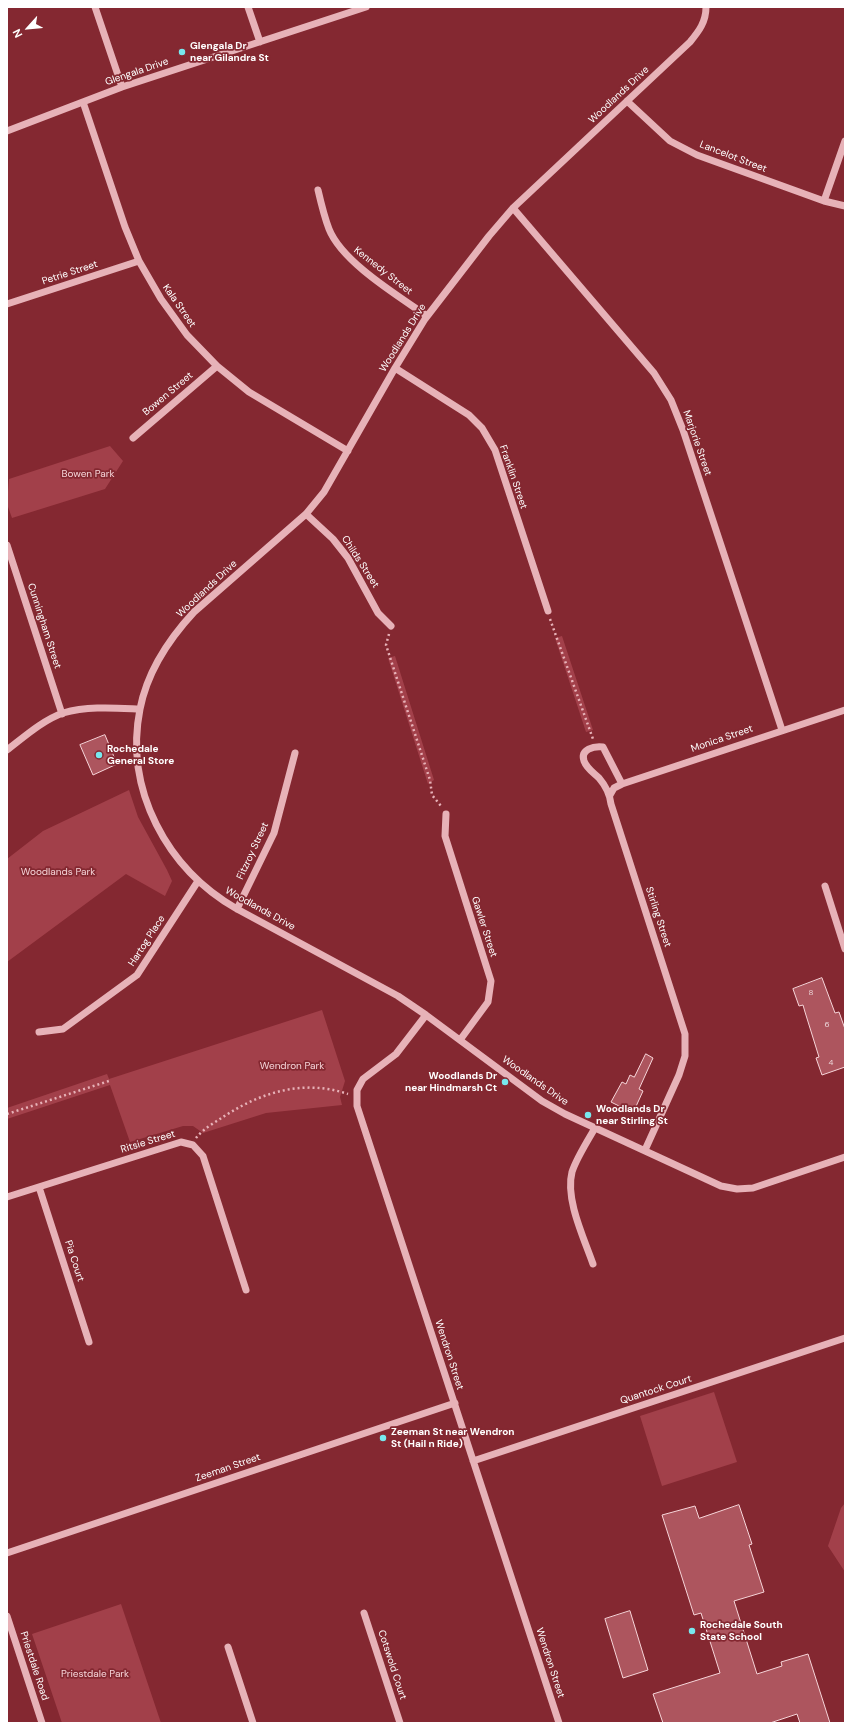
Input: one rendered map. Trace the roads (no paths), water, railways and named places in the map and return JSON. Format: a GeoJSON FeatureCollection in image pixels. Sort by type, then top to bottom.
{"type":"FeatureCollection","features":[{"type":"Feature","properties":{"kind":"street"},"geometry":{"type":"LineString","coordinates":[[95,7],[122,87]]}},
{"type":"Feature","properties":{"kind":"street"},"geometry":{"type":"LineString","coordinates":[[248,7],[260,42]]}},
{"type":"Feature","properties":{"kind":"street","name":"Glengala Drive"},"geometry":{"type":"LineString","coordinates":[[7,131],[122,87],[366,7]]}},
{"type":"Feature","properties":{"kind":"street","name":"Woodlands Drive"},"geometry":{"type":"LineString","coordinates":[[706,7],[706,15],[702,27],[690,42],[513,208],[489,236],[427,316],[395,368],[324,492],[306,514],[194,612],[180,627],[168,644],[150,677],[140,709],[136,746],[140,777],[149,809],[160,835],[182,863],[212,894],[398,996],[542,1101],[565,1114],[721,1186],[737,1189],[753,1188],[845,1157]]}},
{"type":"Feature","properties":{"kind":"street","name":"Lancelot Street"},"geometry":{"type":"LineString","coordinates":[[627,101],[670,141],[697,155],[824,201],[845,206]]}},
{"type":"Feature","properties":{"kind":"street","name":"Kala Street"},"geometry":{"type":"LineString","coordinates":[[83,102],[125,227],[139,262],[161,299],[187,334],[217,366],[249,392],[348,451]]}},
{"type":"Feature","properties":{"kind":"street"},"geometry":{"type":"LineString","coordinates":[[824,201],[845,141]]}},
{"type":"Feature","properties":{"kind":"street","name":"Kennedy Street"},"geometry":{"type":"LineString","coordinates":[[318,190],[329,229],[340,249],[354,263],[427,316]]}},
{"type":"Feature","properties":{"kind":"street","name":"Marjorie Street"},"geometry":{"type":"LineString","coordinates":[[513,208],[654,373],[671,400],[683,430],[782,730]]}},
{"type":"Feature","properties":{"kind":"street","name":"Petrie Street"},"geometry":{"type":"LineString","coordinates":[[7,304],[139,262]]}},
{"type":"Feature","properties":{"kind":"street","name":"Bowen Street"},"geometry":{"type":"LineString","coordinates":[[133,438],[217,366]]}},
{"type":"Feature","properties":{"kind":"street","name":"Franklin Street"},"geometry":{"type":"LineString","coordinates":[[395,368],[469,415],[482,428],[495,450],[548,611]]}},
{"type":"Feature","properties":{"kind":"street","name":"Childs Street"},"geometry":{"type":"LineString","coordinates":[[306,514],[337,544],[348,558],[378,613],[391,626]]}},
{"type":"Feature","properties":{"kind":"street","name":"Cunningham Street"},"geometry":{"type":"LineString","coordinates":[[7,545],[62,714]]}},
{"type":"Feature","properties":{"kind":"street"},"geometry":{"type":"LineString","coordinates":[[7,750],[37,727],[62,714],[83,709],[140,709]]}},
{"type":"Feature","properties":{"kind":"street","name":"Monica Street"},"geometry":{"type":"LineString","coordinates":[[610,795],[614,788],[622,784],[845,710]]}},
{"type":"Feature","properties":{"kind":"street","name":"Stirling Street"},"geometry":{"type":"LineString","coordinates":[[622,784],[603,747],[595,746],[588,749],[584,754],[584,761],[589,770],[600,779],[610,795],[611,804],[685,1034],[685,1056],[679,1075],[645,1150]]}},
{"type":"Feature","properties":{"kind":"street","name":"Fitzroy Street"},"geometry":{"type":"LineString","coordinates":[[237,909],[274,833],[295,753]]}},
{"type":"Feature","properties":{"kind":"street","name":"Gawler Street"},"geometry":{"type":"LineString","coordinates":[[446,814],[445,836],[490,980],[488,1002],[460,1040]]}},
{"type":"Feature","properties":{"kind":"street","name":"Hartog Place"},"geometry":{"type":"LineString","coordinates":[[39,1032],[63,1029],[137,975],[198,881]]}},
{"type":"Feature","properties":{"kind":"street"},"geometry":{"type":"LineString","coordinates":[[825,886],[845,948]]}},
{"type":"Feature","properties":{"kind":"street","name":"Wendron Street"},"geometry":{"type":"LineString","coordinates":[[426,1015],[396,1054],[364,1079],[357,1090],[357,1106],[559,1723]]}},
{"type":"Feature","properties":{"kind":"street"},"geometry":{"type":"LineString","coordinates":[[593,1264],[574,1208],[571,1191],[572,1172],[595,1128]]}},
{"type":"Feature","properties":{"kind":"street","name":"Ritsie Street"},"geometry":{"type":"LineString","coordinates":[[7,1197],[181,1142],[191,1145],[203,1156],[246,1290]]}},
{"type":"Feature","properties":{"kind":"street","name":"Pia Court"},"geometry":{"type":"LineString","coordinates":[[39,1187],[89,1342]]}},
{"type":"Feature","properties":{"kind":"street","name":"Quantock Court"},"geometry":{"type":"LineString","coordinates":[[473,1461],[845,1338]]}},
{"type":"Feature","properties":{"kind":"street","name":"Zeeman Street"},"geometry":{"type":"LineString","coordinates":[[7,1553],[454,1403]]}},
{"type":"Feature","properties":{"kind":"street","name":"Cotswold Court"},"geometry":{"type":"LineString","coordinates":[[364,1613],[400,1723]]}},
{"type":"Feature","properties":{"kind":"street","name":"Priestdale Road"},"geometry":{"type":"LineString","coordinates":[[7,1616],[42,1723]]}},
{"type":"Feature","properties":{"kind":"street"},"geometry":{"type":"LineString","coordinates":[[228,1646],[253,1723]]}},
{"type":"Feature","properties":{"kind":"place","name":"Glengala Dr near Gilandra St"},"geometry":{"type":"Point","coordinates":[182,52]}},
{"type":"Feature","properties":{"kind":"place","name":"Rochedale General Store"},"geometry":{"type":"Point","coordinates":[99,755]}},
{"type":"Feature","properties":{"kind":"place","name":"Woodlands Dr near Hindmarsh Ct"},"geometry":{"type":"Point","coordinates":[505,1082]}},
{"type":"Feature","properties":{"kind":"place","name":"Woodlands Dr near Stirling St"},"geometry":{"type":"Point","coordinates":[588,1115]}},
{"type":"Feature","properties":{"kind":"place","name":"Zeeman St near Wendron St (Hail n Ride)"},"geometry":{"type":"Point","coordinates":[383,1438]}},
{"type":"Feature","properties":{"kind":"place","name":"Rochedale South State School"},"geometry":{"type":"Point","coordinates":[692,1631]}},
{"type":"Feature","properties":{"kind":"park label","name":"Bowen Park"},"geometry":{"type":"Point","coordinates":[88,474]}},
{"type":"Feature","properties":{"kind":"park label","name":"Woodlands Park"},"geometry":{"type":"Point","coordinates":[58,872]}},
{"type":"Feature","properties":{"kind":"park label","name":"Wendron Park"},"geometry":{"type":"Point","coordinates":[292,1066]}},
{"type":"Feature","properties":{"kind":"park label","name":"Priestdale Park"},"geometry":{"type":"Point","coordinates":[95,1674]}}]}
